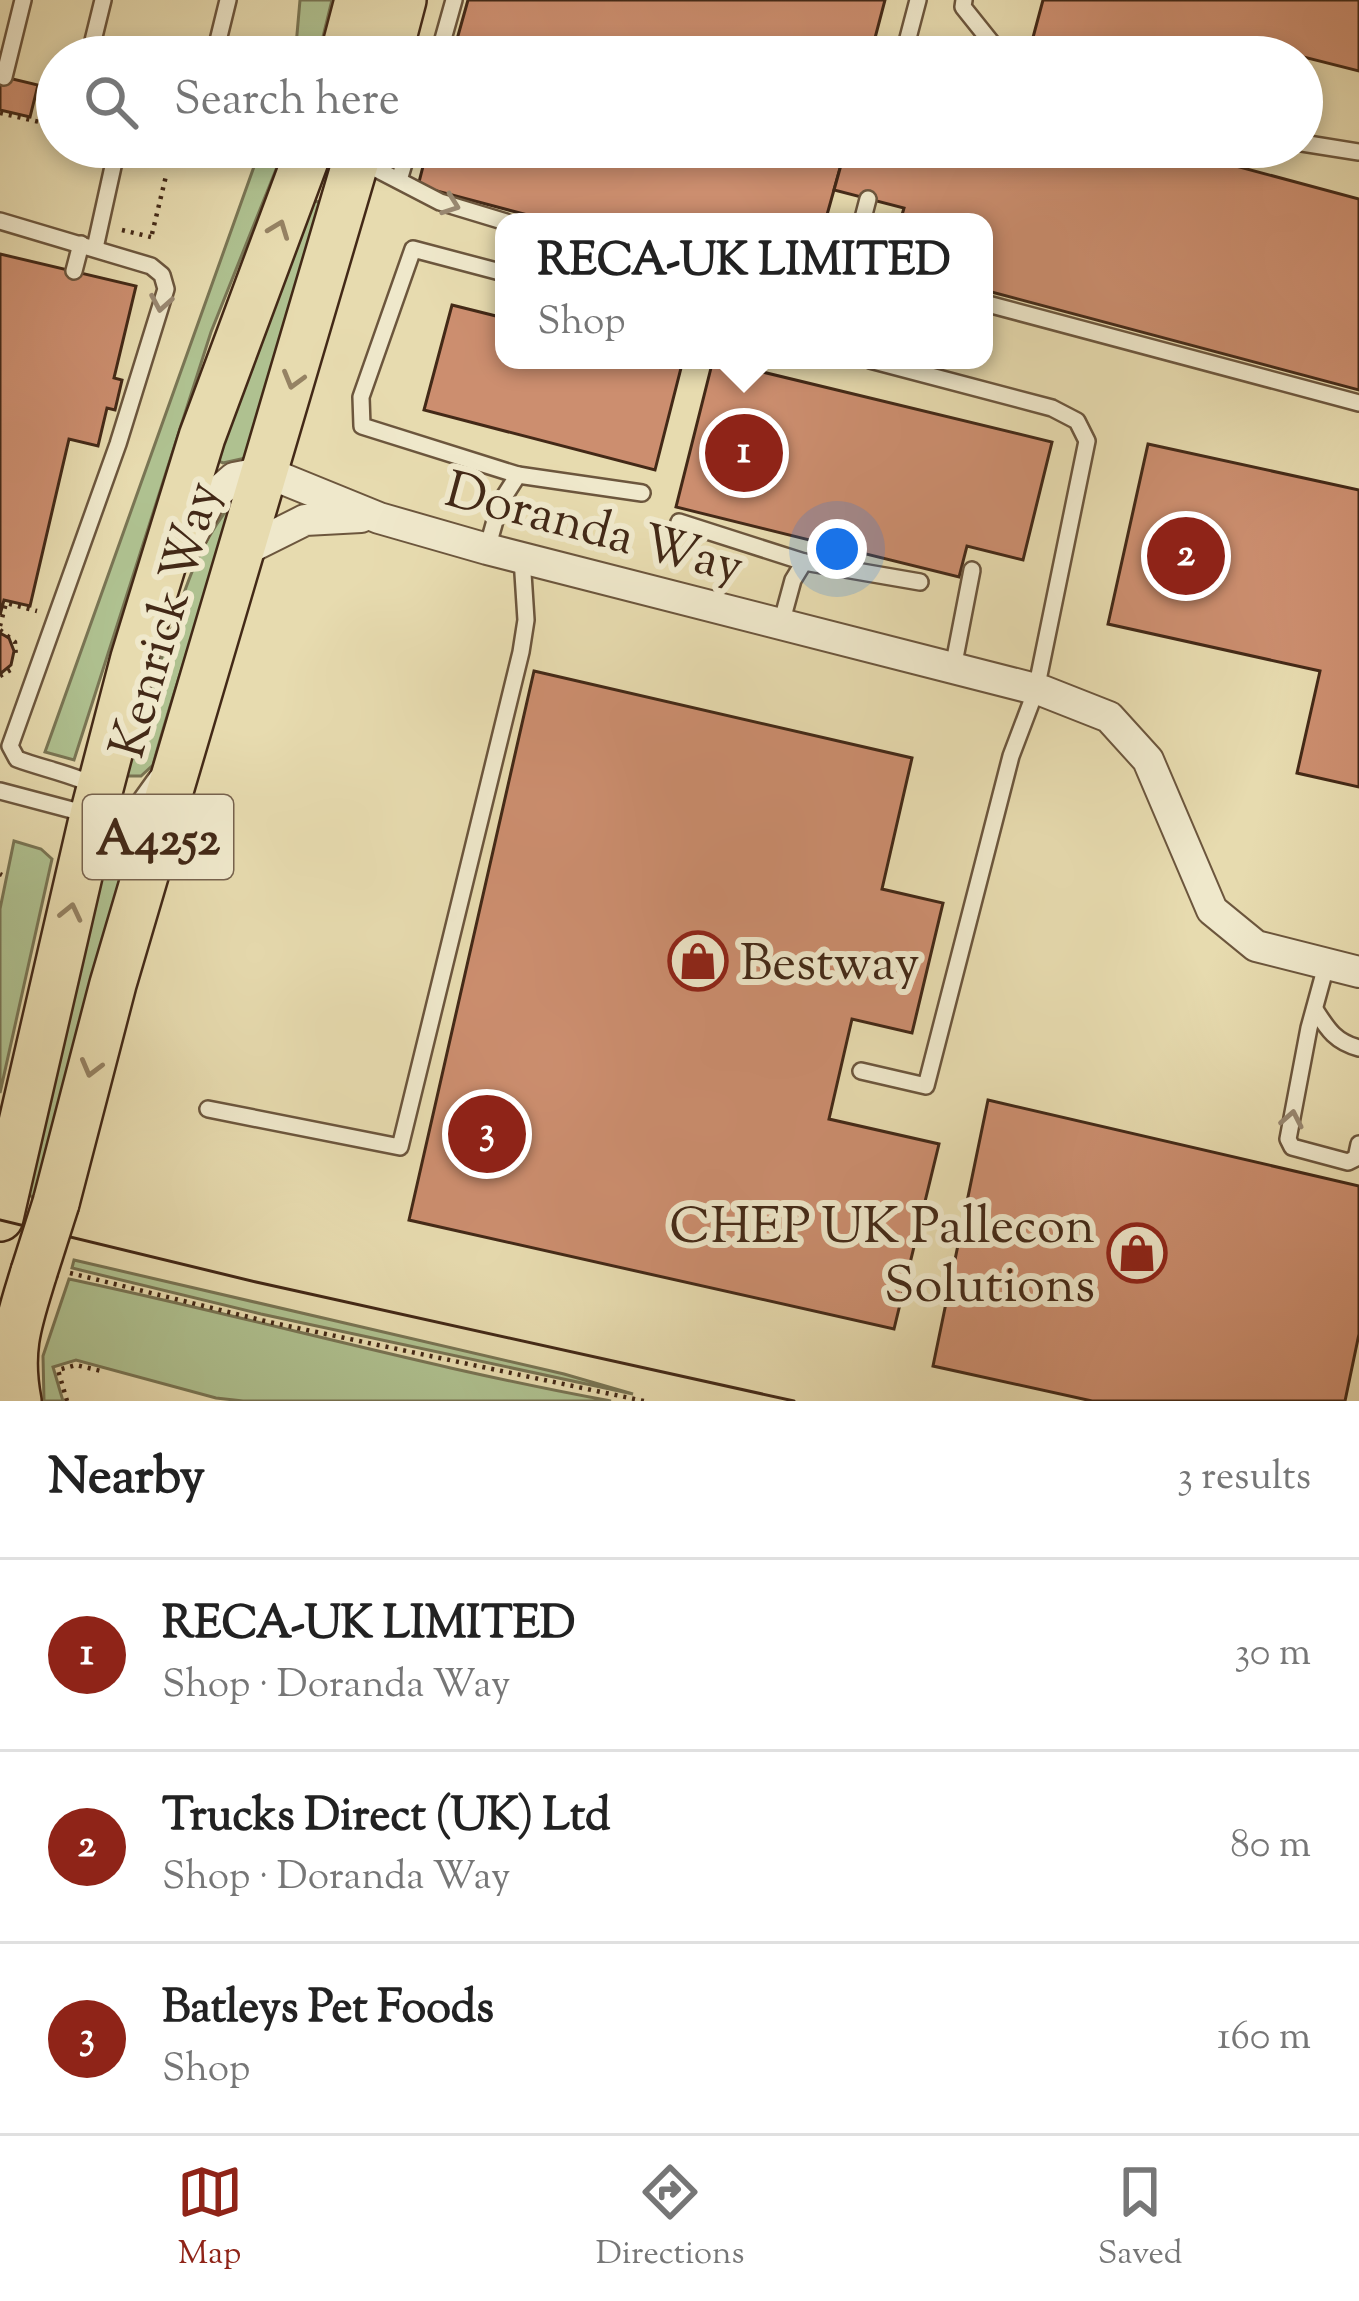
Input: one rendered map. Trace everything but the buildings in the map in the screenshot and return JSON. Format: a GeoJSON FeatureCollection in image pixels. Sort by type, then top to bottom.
{"type":"FeatureCollection","features":[{"type":"Feature","properties":{"kind":"main road"},"geometry":{"type":"LineString","coordinates":[[349,36],[358,0]]}},
{"type":"Feature","properties":{"kind":"main road"},"geometry":{"type":"LineString","coordinates":[[394,36],[403,0]]}},
{"type":"Feature","properties":{"kind":"main road","name":"Kenrick Way"},"geometry":{"type":"LineString","coordinates":[[3,1204],[107,804],[134,658],[202,437],[302,168]]}},
{"type":"Feature","properties":{"kind":"main road","name":"Kenrick Way"},"geometry":{"type":"LineString","coordinates":[[18,1401],[11,1364],[13,1340],[51,1272],[56,1202],[113,984],[354,168]]}},
{"type":"Feature","properties":{"kind":"street"},"geometry":{"type":"LineString","coordinates":[[134,658],[211,498],[234,478],[266,472]]}},
{"type":"Feature","properties":{"kind":"street","name":"Doranda Way"},"geometry":{"type":"LineString","coordinates":[[266,472],[380,518],[1036,690],[1109,717],[1148,760],[1212,910],[1256,946],[1359,972]]}},
{"type":"Feature","properties":{"kind":"street","name":"Doranda Way"},"geometry":{"type":"LineString","coordinates":[[243,551],[304,520],[380,518]]}},
{"type":"Feature","properties":{"kind":"lane"},"geometry":{"type":"LineString","coordinates":[[4,77],[5,56],[23,0]]}},
{"type":"Feature","properties":{"kind":"lane"},"geometry":{"type":"LineString","coordinates":[[94,36],[103,0]]}},
{"type":"Feature","properties":{"kind":"lane"},"geometry":{"type":"LineString","coordinates":[[219,36],[228,0]]}},
{"type":"Feature","properties":{"kind":"lane"},"geometry":{"type":"LineString","coordinates":[[444,36],[454,0]]}},
{"type":"Feature","properties":{"kind":"lane"},"geometry":{"type":"LineString","coordinates":[[909,36],[918,0]]}},
{"type":"Feature","properties":{"kind":"lane"},"geometry":{"type":"LineString","coordinates":[[964,0],[962,7],[986,36]]}},
{"type":"Feature","properties":{"kind":"lane"},"geometry":{"type":"LineString","coordinates":[[1323,146],[1359,152]]}},
{"type":"Feature","properties":{"kind":"lane"},"geometry":{"type":"LineString","coordinates":[[74,272],[88,246],[111,168]]}},
{"type":"Feature","properties":{"kind":"lane"},"geometry":{"type":"LineString","coordinates":[[380,168],[440,202],[495,219]]}},
{"type":"Feature","properties":{"kind":"lane"},"geometry":{"type":"LineString","coordinates":[[398,180],[402,168]]}},
{"type":"Feature","properties":{"kind":"lane"},"geometry":{"type":"LineString","coordinates":[[864,213],[868,199]]}},
{"type":"Feature","properties":{"kind":"lane"},"geometry":{"type":"LineString","coordinates":[[0,221],[145,264],[162,275],[166,289],[124,424],[54,615],[8,719],[5,745],[16,759],[107,804],[134,841],[113,984]]}},
{"type":"Feature","properties":{"kind":"lane"},"geometry":{"type":"LineString","coordinates":[[495,271],[413,249],[361,398],[362,426],[518,475],[641,494]]}},
{"type":"Feature","properties":{"kind":"lane"},"geometry":{"type":"LineString","coordinates":[[993,305],[1359,403]]}},
{"type":"Feature","properties":{"kind":"lane"},"geometry":{"type":"LineString","coordinates":[[861,1071],[926,1086],[1011,756],[1036,690],[1087,441],[1077,421],[1052,409],[903,369]]}},
{"type":"Feature","properties":{"kind":"lane"},"geometry":{"type":"LineString","coordinates":[[105,418],[124,424]]}},
{"type":"Feature","properties":{"kind":"lane"},"geometry":{"type":"LineString","coordinates":[[487,549],[500,502],[518,475]]}},
{"type":"Feature","properties":{"kind":"lane"},"geometry":{"type":"LineString","coordinates":[[679,522],[804,562],[920,582]]}},
{"type":"Feature","properties":{"kind":"lane"},"geometry":{"type":"LineString","coordinates":[[208,1109],[400,1147],[521,652],[526,620],[522,558]]}},
{"type":"Feature","properties":{"kind":"lane"},"geometry":{"type":"LineString","coordinates":[[781,624],[793,580],[804,562]]}},
{"type":"Feature","properties":{"kind":"lane"},"geometry":{"type":"LineString","coordinates":[[952,668],[972,570]]}},
{"type":"Feature","properties":{"kind":"lane"},"geometry":{"type":"LineString","coordinates":[[0,791],[137,805],[158,775],[190,672],[223,620]]}},
{"type":"Feature","properties":{"kind":"lane"},"geometry":{"type":"LineString","coordinates":[[1326,965],[1288,1139],[1292,1148],[1348,1162],[1356,1158],[1359,1144]]}},
{"type":"Feature","properties":{"kind":"lane"},"geometry":{"type":"LineString","coordinates":[[1316,1011],[1329,1032],[1343,1044],[1359,1048]]}},
{"type":"Feature","properties":{"kind":"path"},"geometry":{"type":"LineString","coordinates":[[0,113],[36,121]]}},
{"type":"Feature","properties":{"kind":"path"},"geometry":{"type":"LineString","coordinates":[[145,264],[166,176]]}},
{"type":"Feature","properties":{"kind":"path"},"geometry":{"type":"LineString","coordinates":[[0,676],[14,666],[17,653],[12,639],[0,628],[6,603],[54,615]]}},
{"type":"Feature","properties":{"kind":"path"},"geometry":{"type":"LineString","coordinates":[[51,1272],[644,1401]]}},
{"type":"Feature","properties":{"kind":"path"},"geometry":{"type":"LineString","coordinates":[[67,1401],[58,1370],[76,1365],[101,1372]]}},
{"type":"Feature","properties":{"kind":"green space"},"geometry":{"type":"Polygon","coordinates":[[[300,0],[332,0],[323,36],[297,36],[300,0]]]}},
{"type":"Feature","properties":{"kind":"green space"},"geometry":{"type":"Polygon","coordinates":[[[254,168],[277,168],[211,332],[74,760],[45,752],[254,168]]]}},
{"type":"Feature","properties":{"kind":"green space"},"geometry":{"type":"Polygon","coordinates":[[[309,199],[328,205],[250,457],[223,463],[216,460],[309,199]]]}},
{"type":"Feature","properties":{"kind":"green space"},"geometry":{"type":"Polygon","coordinates":[[[225,512],[231,512],[153,765],[141,776],[128,776],[123,771],[140,713],[195,565],[225,512]]]}},
{"type":"Feature","properties":{"kind":"green space"},"geometry":{"type":"Polygon","coordinates":[[[14,841],[41,849],[52,859],[0,1093],[0,909],[14,841]]]}},
{"type":"Feature","properties":{"kind":"green space"},"geometry":{"type":"Polygon","coordinates":[[[104,850],[122,860],[121,874],[39,1198],[22,1194],[104,850]]]}},
{"type":"Feature","properties":{"kind":"green space"},"geometry":{"type":"Polygon","coordinates":[[[74,1260],[633,1394],[261,1314],[72,1268],[74,1260]]]}},
{"type":"Feature","properties":{"kind":"green space"},"geometry":{"type":"Polygon","coordinates":[[[69,1279],[611,1401],[243,1401],[76,1360],[53,1367],[63,1401],[44,1401],[43,1356],[69,1279]]]}},
{"type":"Feature","properties":{"kind":"tram line"},"geometry":{"type":"LineString","coordinates":[[0,1220],[794,1401]]}},
{"type":"Feature","properties":{"kind":"place","name":"RECA-UK LIMITED"},"geometry":{"type":"Point","coordinates":[744,453]}},
{"type":"Feature","properties":{"kind":"place","name":"Trucks Direct (UK) Ltd"},"geometry":{"type":"Point","coordinates":[1186,556]}},
{"type":"Feature","properties":{"kind":"place","name":"Bestway"},"geometry":{"type":"Point","coordinates":[698,961]}},
{"type":"Feature","properties":{"kind":"place","name":"Batleys Pet Foods"},"geometry":{"type":"Point","coordinates":[487,1134]}},
{"type":"Feature","properties":{"kind":"place","name":"CHEP UK Pallecon Solutions"},"geometry":{"type":"Point","coordinates":[1137,1253]}}]}
